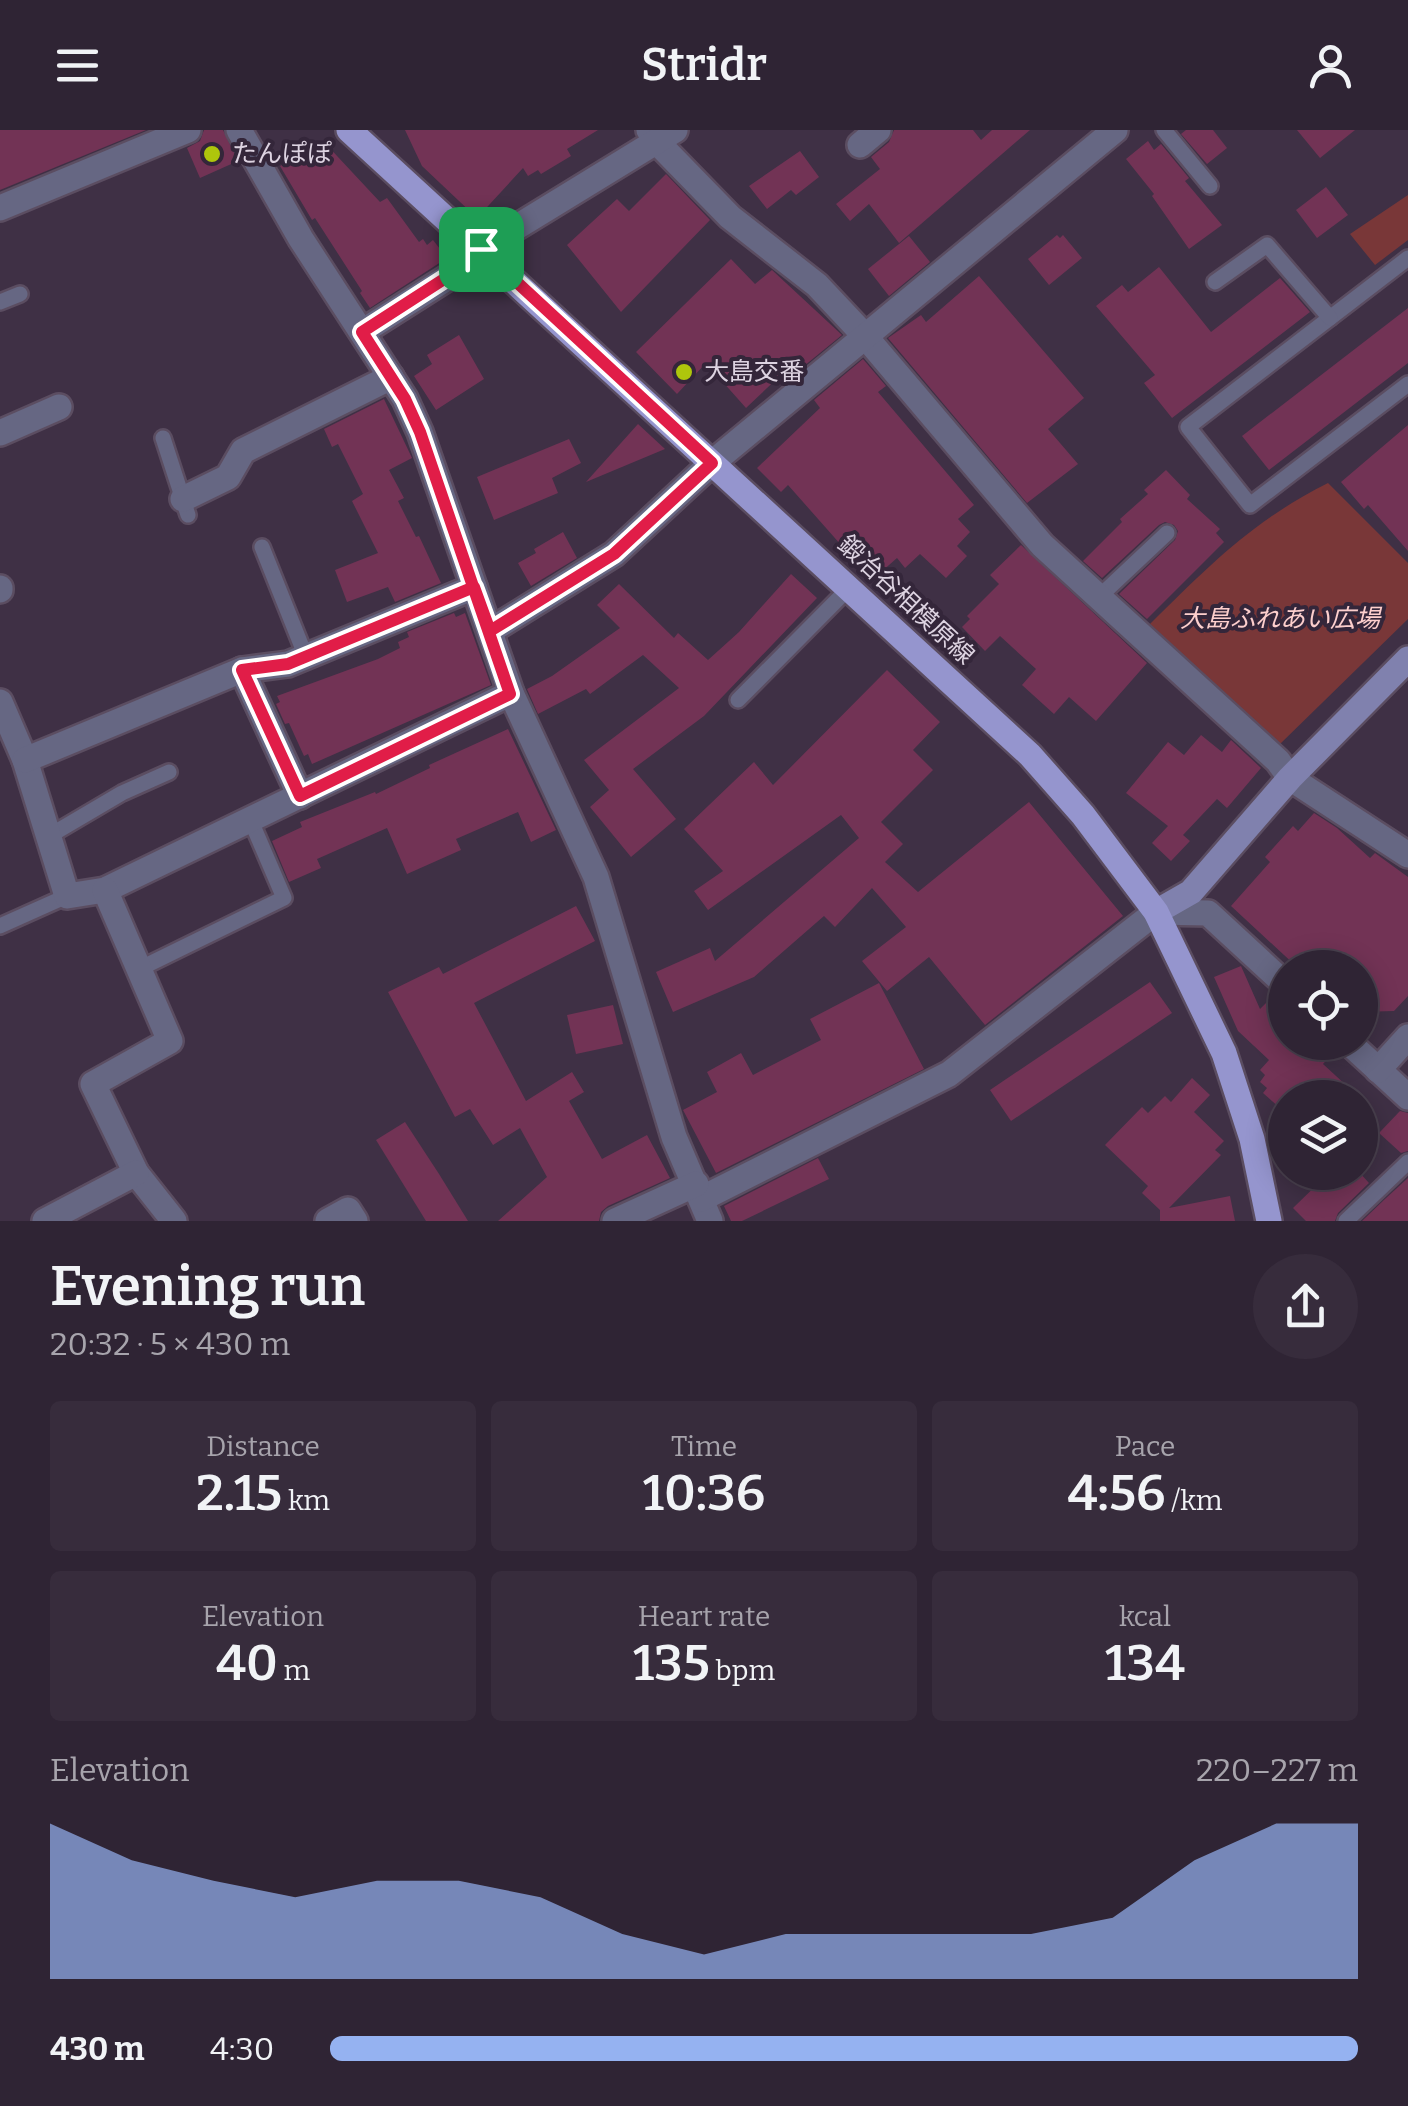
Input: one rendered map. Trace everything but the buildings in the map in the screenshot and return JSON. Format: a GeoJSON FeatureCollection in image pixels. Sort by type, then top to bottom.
{"type":"FeatureCollection","features":[{"type":"Feature","properties":{"kind":"main road","name":"鍛冶谷相模原線"},"geometry":{"type":"LineString","coordinates":[[349,130],[1030,755],[1082,815],[1156,912],[1224,1053],[1252,1139],[1269,1221]]}},
{"type":"Feature","properties":{"kind":"street"},"geometry":{"type":"LineString","coordinates":[[0,208],[188,130]]}},
{"type":"Feature","properties":{"kind":"street"},"geometry":{"type":"LineString","coordinates":[[239,130],[265,182],[391,377],[420,432],[510,694],[596,877],[674,1137],[702,1202]]}},
{"type":"Feature","properties":{"kind":"street"},"geometry":{"type":"LineString","coordinates":[[490,631],[614,554],[712,463],[1115,130]]}},
{"type":"Feature","properties":{"kind":"street"},"geometry":{"type":"LineString","coordinates":[[362,332],[455,272],[481,249],[660,134],[730,218],[817,285],[864,335],[1042,545],[1278,760],[1290,778],[1408,854]]}},
{"type":"Feature","properties":{"kind":"street"},"geometry":{"type":"LineString","coordinates":[[185,507],[228,477],[244,451],[391,377]]}},
{"type":"Feature","properties":{"kind":"street"},"geometry":{"type":"LineString","coordinates":[[0,433],[59,407]]}},
{"type":"Feature","properties":{"kind":"street"},"geometry":{"type":"LineString","coordinates":[[25,760],[242,670],[288,664],[474,587]]}},
{"type":"Feature","properties":{"kind":"street"},"geometry":{"type":"LineString","coordinates":[[615,1221],[702,1202],[950,1074],[1156,912],[1191,892],[1290,778],[1408,659]]}},
{"type":"Feature","properties":{"kind":"street"},"geometry":{"type":"LineString","coordinates":[[242,670],[300,796]]}},
{"type":"Feature","properties":{"kind":"street"},"geometry":{"type":"LineString","coordinates":[[0,702],[25,760],[67,896],[105,890],[510,694]]}},
{"type":"Feature","properties":{"kind":"street"},"geometry":{"type":"LineString","coordinates":[[105,890],[170,1041],[93,1084],[136,1173],[174,1221]]}},
{"type":"Feature","properties":{"kind":"street"},"geometry":{"type":"LineString","coordinates":[[1156,912],[1208,913],[1268,968]]}},
{"type":"Feature","properties":{"kind":"street"},"geometry":{"type":"LineString","coordinates":[[1378,1070],[1408,1037]]}},
{"type":"Feature","properties":{"kind":"street"},"geometry":{"type":"LineString","coordinates":[[1367,1060],[1408,1096]]}},
{"type":"Feature","properties":{"kind":"street"},"geometry":{"type":"LineString","coordinates":[[45,1221],[136,1173]]}},
{"type":"Feature","properties":{"kind":"street"},"geometry":{"type":"LineString","coordinates":[[328,1221],[348,1210],[355,1221]]}},
{"type":"Feature","properties":{"kind":"lane"},"geometry":{"type":"LineString","coordinates":[[1164,130],[1210,186]]}},
{"type":"Feature","properties":{"kind":"lane"},"geometry":{"type":"LineString","coordinates":[[1215,282],[1267,245],[1330,318]]}},
{"type":"Feature","properties":{"kind":"lane"},"geometry":{"type":"LineString","coordinates":[[1408,258],[1188,427],[1250,505],[1408,384]]}},
{"type":"Feature","properties":{"kind":"lane"},"geometry":{"type":"LineString","coordinates":[[0,302],[20,294]]}},
{"type":"Feature","properties":{"kind":"lane"},"geometry":{"type":"LineString","coordinates":[[164,438],[185,507]]}},
{"type":"Feature","properties":{"kind":"lane"},"geometry":{"type":"LineString","coordinates":[[1100,597],[1167,532]]}},
{"type":"Feature","properties":{"kind":"lane"},"geometry":{"type":"LineString","coordinates":[[262,547],[306,657]]}},
{"type":"Feature","properties":{"kind":"lane"},"geometry":{"type":"LineString","coordinates":[[738,700],[849,588]]}},
{"type":"Feature","properties":{"kind":"lane"},"geometry":{"type":"LineString","coordinates":[[49,836],[122,793],[169,772]]}},
{"type":"Feature","properties":{"kind":"lane"},"geometry":{"type":"LineString","coordinates":[[140,969],[284,898],[251,822]]}},
{"type":"Feature","properties":{"kind":"lane"},"geometry":{"type":"LineString","coordinates":[[0,926],[67,896]]}},
{"type":"Feature","properties":{"kind":"lane"},"geometry":{"type":"LineString","coordinates":[[1346,1221],[1408,1162]]}},
{"type":"Feature","properties":{"kind":"green space"},"geometry":{"type":"Polygon","coordinates":[[[1408,195],[1408,240],[1375,265],[1350,234],[1408,195]]]}},
{"type":"Feature","properties":{"kind":"green space","name":"大島ふれあい広場"},"geometry":{"type":"Polygon","coordinates":[[[1328,483],[1408,563],[1408,619],[1279,745],[1150,624],[1254,529],[1328,483]]]}},
{"type":"Feature","properties":{"kind":"place","name":"たんぽぽ"},"geometry":{"type":"Point","coordinates":[212,154]}},
{"type":"Feature","properties":{"kind":"place","name":"大島交番"},"geometry":{"type":"Point","coordinates":[684,372]}},
{"type":"Feature","properties":{"kind":"route"},"geometry":{"type":"LineString","coordinates":[[481,249],[455,272],[362,332],[405,399],[420,432],[453,520],[474,587],[510,694],[300,796],[242,670],[288,664],[474,587],[490,631],[614,554],[712,463],[481,249]]}}]}
